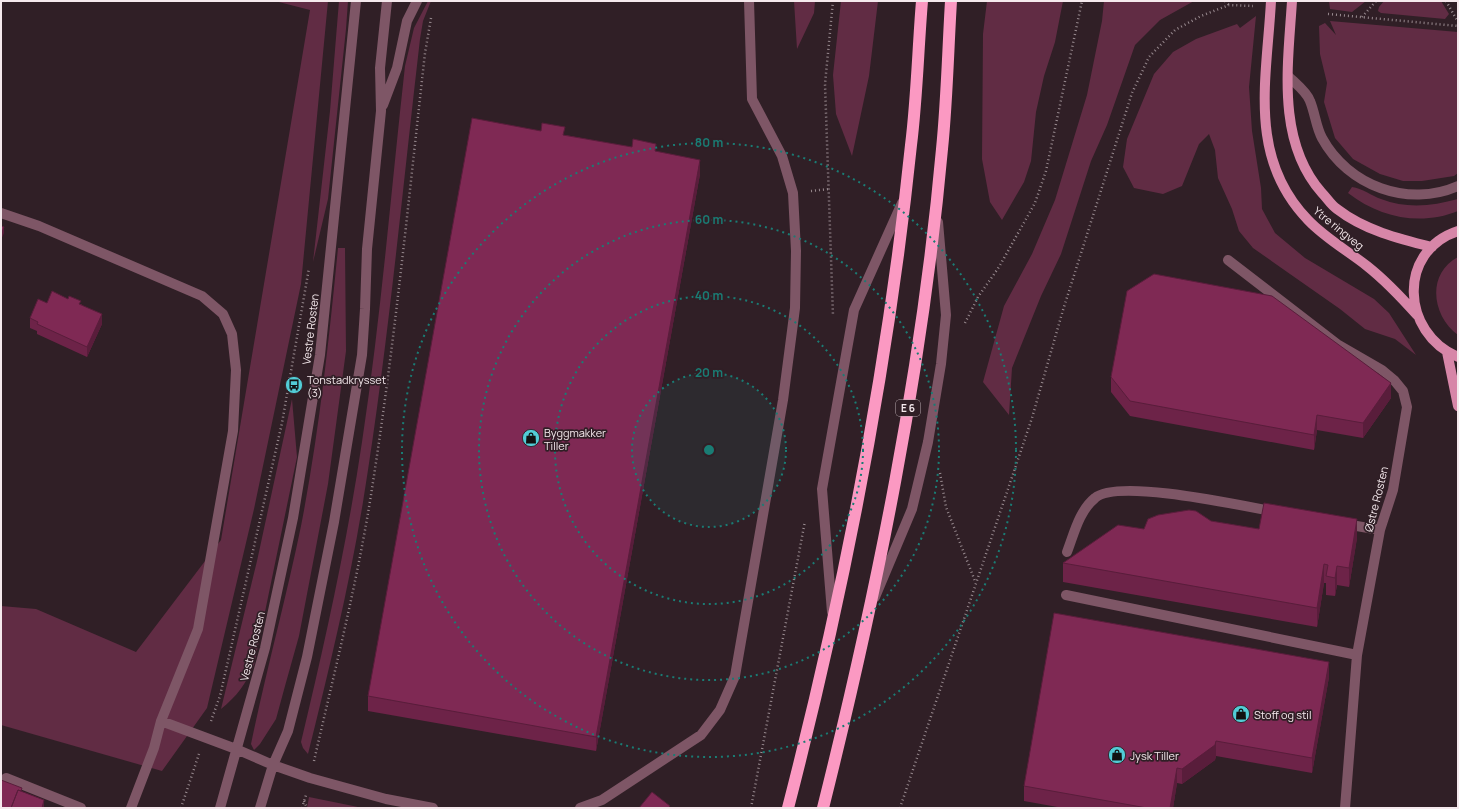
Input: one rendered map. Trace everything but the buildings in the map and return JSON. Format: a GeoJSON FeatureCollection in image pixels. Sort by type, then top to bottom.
{"type":"FeatureCollection","features":[{"type":"Feature","properties":{"kind":"highway"},"geometry":{"type":"LineString","coordinates":[[788,808],[806,737],[832,617],[870,427],[885,338],[912,143],[922,1]]}},
{"type":"Feature","properties":{"kind":"highway","name":"E 6"},"geometry":{"type":"LineString","coordinates":[[823,808],[866,619],[904,436],[918,346],[942,147],[951,1]]}},
{"type":"Feature","properties":{"kind":"main road","name":"Ytre ringveg"},"geometry":{"type":"LineString","coordinates":[[1271,1],[1265,72],[1264,124],[1271,154],[1285,191],[1307,220],[1336,245],[1367,266],[1395,290],[1417,315]]}},
{"type":"Feature","properties":{"kind":"main road","name":"Ytre ringveg"},"geometry":{"type":"LineString","coordinates":[[1292,1],[1288,76],[1290,121],[1296,150],[1311,181],[1336,208],[1355,221],[1390,236],[1432,247]]}},
{"type":"Feature","properties":{"kind":"main road"},"geometry":{"type":"LineString","coordinates":[[1458,231],[1450,233],[1432,247],[1421,262],[1415,279],[1413,297],[1417,315],[1424,330],[1434,342],[1447,352],[1458,357]]}},
{"type":"Feature","properties":{"kind":"main road"},"geometry":{"type":"LineString","coordinates":[[1447,352],[1458,406]]}},
{"type":"Feature","properties":{"kind":"street","name":"Vestre Rosten"},"geometry":{"type":"LineString","coordinates":[[220,808],[266,648],[293,518],[318,362],[356,1]]}},
{"type":"Feature","properties":{"kind":"street"},"geometry":{"type":"LineString","coordinates":[[260,808],[273,765],[290,724],[307,657],[336,515],[362,355],[367,249],[381,111],[380,68],[387,1]]}},
{"type":"Feature","properties":{"kind":"street"},"geometry":{"type":"LineString","coordinates":[[381,111],[397,68],[407,21],[417,1]]}},
{"type":"Feature","properties":{"kind":"street"},"geometry":{"type":"LineString","coordinates":[[580,808],[602,800],[701,735],[720,710],[736,676],[783,400],[795,308],[796,251],[793,193],[782,156],[752,99],[749,1]]}},
{"type":"Feature","properties":{"kind":"street"},"geometry":{"type":"LineString","coordinates":[[1288,76],[1310,99],[1322,138],[1337,160],[1360,179],[1381,189],[1407,194],[1426,195],[1445,192],[1458,186]]}},
{"type":"Feature","properties":{"kind":"street"},"geometry":{"type":"LineString","coordinates":[[832,617],[822,489],[854,310],[905,198]]}},
{"type":"Feature","properties":{"kind":"street"},"geometry":{"type":"LineString","coordinates":[[866,619],[912,509],[928,442],[941,364],[946,315],[936,202]]}},
{"type":"Feature","properties":{"kind":"street"},"geometry":{"type":"LineString","coordinates":[[1,213],[39,226],[202,296],[223,314],[232,334],[236,370],[233,431],[198,629],[161,721],[154,748],[131,808]]}},
{"type":"Feature","properties":{"kind":"street","name":"Østre Rosten"},"geometry":{"type":"LineString","coordinates":[[1228,260],[1337,344],[1382,370],[1394,380],[1403,391],[1407,407],[1393,490],[1380,530],[1357,655],[1345,808]]}},
{"type":"Feature","properties":{"kind":"street"},"geometry":{"type":"LineString","coordinates":[[1067,552],[1079,519],[1095,497],[1122,489],[1172,493],[1287,514]]}},
{"type":"Feature","properties":{"kind":"street"},"geometry":{"type":"LineString","coordinates":[[1334,522],[1380,530]]}},
{"type":"Feature","properties":{"kind":"street"},"geometry":{"type":"LineString","coordinates":[[1066,595],[1357,655]]}},
{"type":"Feature","properties":{"kind":"street"},"geometry":{"type":"LineString","coordinates":[[161,721],[310,778],[386,799],[433,808]]}},
{"type":"Feature","properties":{"kind":"street"},"geometry":{"type":"LineString","coordinates":[[6,778],[81,808]]}},
{"type":"Feature","properties":{"kind":"path"},"geometry":{"type":"LineString","coordinates":[[832,1],[825,84],[833,322]]}},
{"type":"Feature","properties":{"kind":"path"},"geometry":{"type":"LineString","coordinates":[[964,324],[978,297],[999,267],[1035,204],[1046,170],[1082,1]]}},
{"type":"Feature","properties":{"kind":"path"},"geometry":{"type":"LineString","coordinates":[[1226,1],[1228,5]]}},
{"type":"Feature","properties":{"kind":"path"},"geometry":{"type":"LineString","coordinates":[[1362,17],[1376,1]]}},
{"type":"Feature","properties":{"kind":"path"},"geometry":{"type":"LineString","coordinates":[[1446,1],[1458,22]]}},
{"type":"Feature","properties":{"kind":"path"},"geometry":{"type":"LineString","coordinates":[[900,808],[1032,418],[1063,310],[1132,93],[1149,57],[1175,30],[1201,16],[1228,5],[1256,6]]}},
{"type":"Feature","properties":{"kind":"path"},"geometry":{"type":"LineString","coordinates":[[1328,14],[1458,26]]}},
{"type":"Feature","properties":{"kind":"path"},"geometry":{"type":"LineString","coordinates":[[302,808],[348,611],[373,484],[391,362],[425,53],[429,22],[432,15]]}},
{"type":"Feature","properties":{"kind":"path"},"geometry":{"type":"LineString","coordinates":[[220,696],[282,423],[309,261]]}},
{"type":"Feature","properties":{"kind":"path"},"geometry":{"type":"LineString","coordinates":[[940,468],[946,507],[976,582]]}},
{"type":"Feature","properties":{"kind":"path"},"geometry":{"type":"LineString","coordinates":[[750,808],[806,514]]}},
{"type":"Feature","properties":{"kind":"path"},"geometry":{"type":"LineString","coordinates":[[304,801],[307,808]]}},
{"type":"Feature","properties":{"kind":"shaded area"},"geometry":{"type":"Polygon","coordinates":[[[275,1],[328,1],[301,284],[254,509],[207,708],[162,771],[1,725],[1,606],[36,609],[136,652],[221,540],[310,10],[275,1]]]}},
{"type":"Feature","properties":{"kind":"shaded area"},"geometry":{"type":"Polygon","coordinates":[[[339,1],[348,1],[346,29],[328,199],[313,262],[330,111],[339,1]]]}},
{"type":"Feature","properties":{"kind":"shaded area"},"geometry":{"type":"Polygon","coordinates":[[[428,1],[431,1],[423,21],[420,39],[380,386],[363,502],[338,628],[308,754],[303,748],[301,742],[327,630],[342,555],[356,480],[369,395],[405,66],[414,28],[428,1]]]}},
{"type":"Feature","properties":{"kind":"shaded area"},"geometry":{"type":"Polygon","coordinates":[[[794,1],[815,1],[814,13],[797,49],[794,1]]]}},
{"type":"Feature","properties":{"kind":"shaded area"},"geometry":{"type":"Polygon","coordinates":[[[841,1],[878,1],[869,76],[852,156],[836,114],[833,75],[841,1]]]}},
{"type":"Feature","properties":{"kind":"shaded area"},"geometry":{"type":"Polygon","coordinates":[[[987,1],[1063,1],[1055,42],[1044,76],[1036,112],[1031,161],[1024,182],[1002,220],[990,202],[982,159],[983,34],[987,1]]]}},
{"type":"Feature","properties":{"kind":"shaded area"},"geometry":{"type":"Polygon","coordinates":[[[1104,1],[1194,1],[1160,20],[1135,45],[1107,125],[1091,161],[1061,254],[1041,296],[1012,368],[1009,415],[983,382],[1004,306],[1032,254],[1055,200],[1087,95],[1102,21],[1104,1]]]}},
{"type":"Feature","properties":{"kind":"shaded area"},"geometry":{"type":"Polygon","coordinates":[[[1329,1],[1366,1],[1352,12],[1330,9],[1329,1]]]}},
{"type":"Feature","properties":{"kind":"shaded area"},"geometry":{"type":"Polygon","coordinates":[[[1384,1],[1441,1],[1449,14],[1445,19],[1381,13],[1378,11],[1379,7],[1384,1]]]}},
{"type":"Feature","properties":{"kind":"shaded area"},"geometry":{"type":"Polygon","coordinates":[[[1256,16],[1249,87],[1252,131],[1261,188],[1262,209],[1275,233],[1305,258],[1374,299],[1389,313],[1416,355],[1395,339],[1365,329],[1340,309],[1253,248],[1239,231],[1232,209],[1218,178],[1215,150],[1209,134],[1199,144],[1182,186],[1163,194],[1134,188],[1123,167],[1127,139],[1154,74],[1173,52],[1196,39],[1237,24],[1240,28],[1256,16]]]}},
{"type":"Feature","properties":{"kind":"shaded area"},"geometry":{"type":"Polygon","coordinates":[[[1330,21],[1458,32],[1458,173],[1454,176],[1422,181],[1403,181],[1380,174],[1353,159],[1335,138],[1324,102],[1327,83],[1320,54],[1319,26],[1325,23],[1336,35],[1330,21]]]}},
{"type":"Feature","properties":{"kind":"shaded area"},"geometry":{"type":"Polygon","coordinates":[[[1352,187],[1381,199],[1400,204],[1429,205],[1458,199],[1458,211],[1444,216],[1430,218],[1401,217],[1387,214],[1360,202],[1348,193],[1352,187]]]}},
{"type":"Feature","properties":{"kind":"shaded area"},"geometry":{"type":"Polygon","coordinates":[[[338,248],[345,248],[346,351],[328,484],[299,636],[276,719],[260,744],[254,750],[251,744],[301,526],[313,457],[323,387],[338,248]]]}},
{"type":"Feature","properties":{"kind":"shaded area"},"geometry":{"type":"Polygon","coordinates":[[[1458,257],[1458,335],[1449,327],[1443,317],[1438,306],[1436,295],[1437,284],[1441,274],[1448,264],[1458,257]]]}},
{"type":"Feature","properties":{"kind":"shaded area"},"geometry":{"type":"Polygon","coordinates":[[[292,399],[297,457],[254,665],[248,678],[240,689],[221,709],[257,561],[292,399]]]}},
{"type":"Feature","properties":{"kind":"shaded area"},"geometry":{"type":"Polygon","coordinates":[[[309,797],[358,807],[363,808],[307,808],[309,797]]]}},
{"type":"Feature","properties":{"kind":"place","name":"Tonstadkrysset (3)"},"geometry":{"type":"Point","coordinates":[294,385]}},
{"type":"Feature","properties":{"kind":"place","name":"Byggmakker Tiller"},"geometry":{"type":"Point","coordinates":[531,438]}},
{"type":"Feature","properties":{"kind":"place","name":"Stoff og stil"},"geometry":{"type":"Point","coordinates":[1241,714]}},
{"type":"Feature","properties":{"kind":"place","name":"Jysk Tiller"},"geometry":{"type":"Point","coordinates":[1117,755]}}]}
